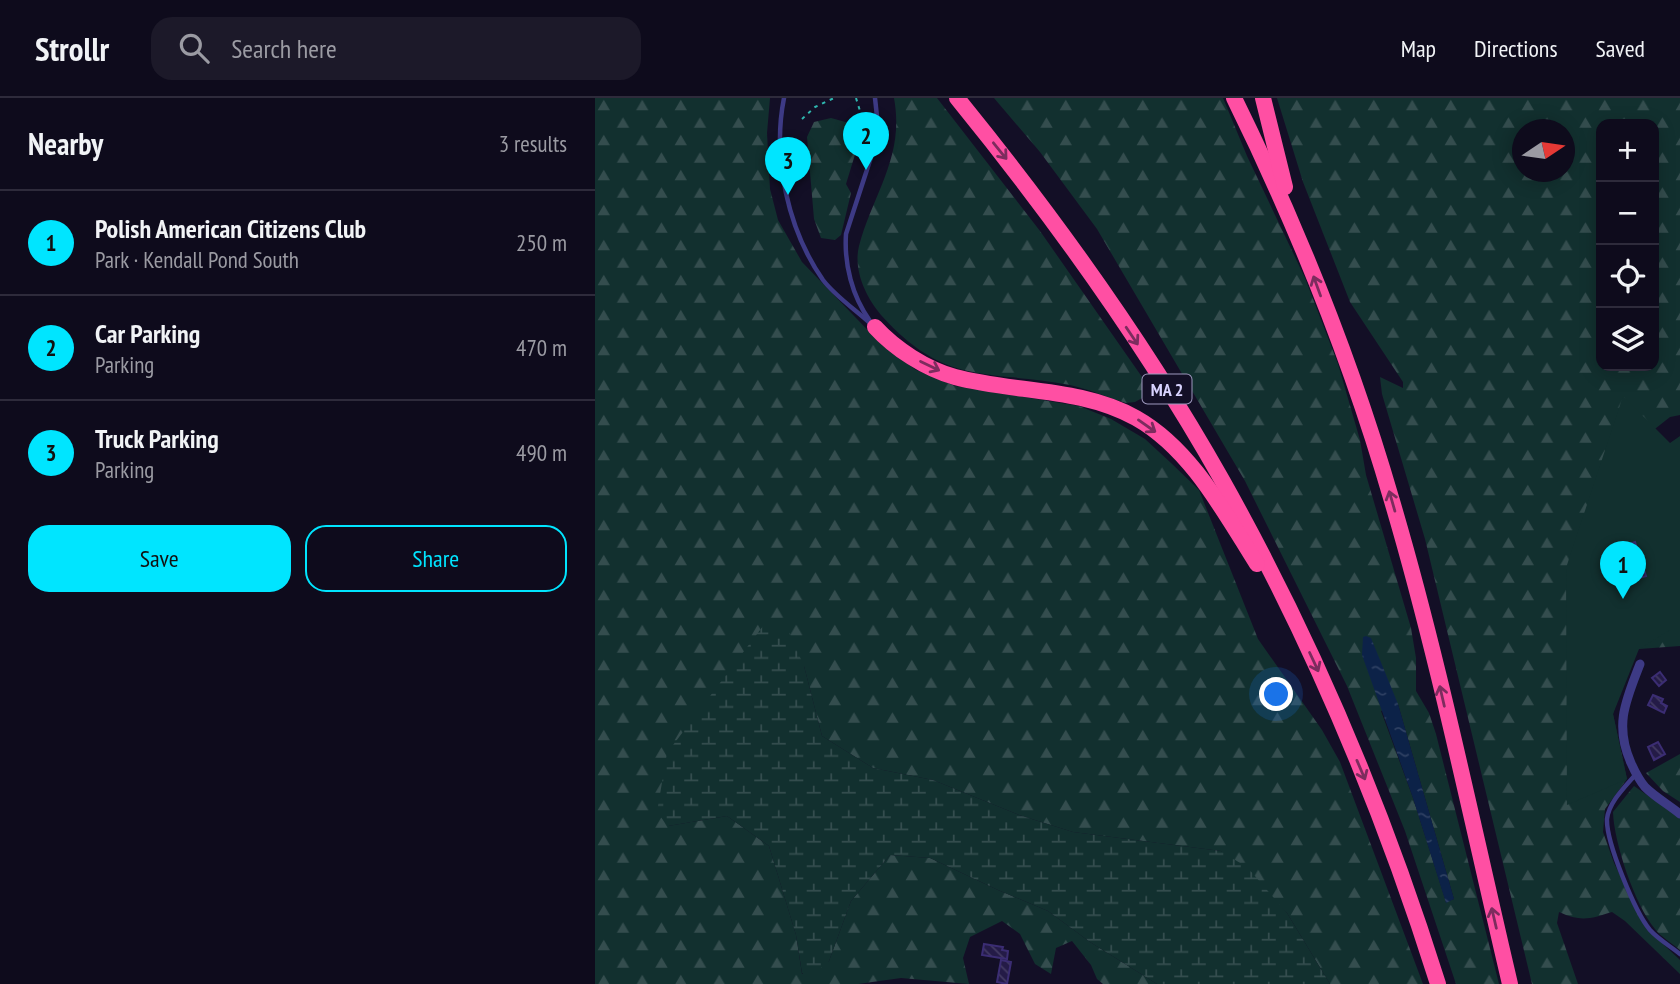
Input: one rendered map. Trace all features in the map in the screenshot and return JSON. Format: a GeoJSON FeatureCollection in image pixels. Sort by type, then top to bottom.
{"type":"FeatureCollection","features":[{"type":"Feature","properties":{"kind":"highway","name":"MA 2"},"geometry":{"type":"LineString","coordinates":[[957,98],[1045,210],[1167,389],[1249,530],[1304,639],[1392,845],[1438,984]]}},
{"type":"Feature","properties":{"kind":"highway"},"geometry":{"type":"LineString","coordinates":[[1234,98],[1297,232],[1368,422],[1396,514],[1429,642],[1510,984]]}},
{"type":"Feature","properties":{"kind":"highway"},"geometry":{"type":"LineString","coordinates":[[1263,98],[1297,232]]}},
{"type":"Feature","properties":{"kind":"highway"},"geometry":{"type":"LineString","coordinates":[[875,327],[915,359],[954,377],[1091,400],[1136,418],[1155,430],[1189,463],[1304,639]]}},
{"type":"Feature","properties":{"kind":"street"},"geometry":{"type":"LineString","coordinates":[[1640,664],[1626,702],[1622,724],[1624,747],[1644,786],[1680,814]]}},
{"type":"Feature","properties":{"kind":"lane"},"geometry":{"type":"LineString","coordinates":[[784,98],[780,129],[781,163],[794,220],[824,281],[875,327]]}},
{"type":"Feature","properties":{"kind":"lane"},"geometry":{"type":"LineString","coordinates":[[875,98],[879,126],[877,139],[846,234],[845,250],[854,289],[875,327]]}},
{"type":"Feature","properties":{"kind":"lane"},"geometry":{"type":"LineString","coordinates":[[1636,774],[1611,805],[1607,818],[1608,831],[1627,888],[1639,913],[1651,932],[1680,954]]}},
{"type":"Feature","properties":{"kind":"path"},"geometry":{"type":"LineString","coordinates":[[801,119],[815,107],[834,98]]}},
{"type":"Feature","properties":{"kind":"path"},"geometry":{"type":"LineString","coordinates":[[856,98],[860,111],[861,133]]}},
{"type":"Feature","properties":{"kind":"green space"},"geometry":{"type":"Polygon","coordinates":[[[595,98],[770,98],[767,133],[770,189],[778,220],[802,262],[883,346],[916,370],[955,386],[1079,406],[1111,419],[1145,439],[1199,490],[1258,639],[1322,730],[1340,762],[1423,984],[1330,984],[1287,913],[1221,851],[1073,832],[1019,815],[933,780],[873,768],[822,736],[804,666],[668,826],[727,816],[769,846],[796,935],[802,974],[829,961],[851,901],[890,855],[930,858],[1048,911],[1090,942],[1157,984],[1103,984],[1072,941],[1056,948],[1051,974],[1035,964],[1020,934],[1002,921],[970,937],[963,958],[969,984],[901,978],[858,984],[595,984],[595,98]]]}},
{"type":"Feature","properties":{"kind":"green space"},"geometry":{"type":"Polygon","coordinates":[[[894,98],[937,98],[1040,231],[1151,393],[1135,402],[1126,403],[1070,385],[990,375],[947,365],[904,338],[881,315],[862,283],[858,255],[865,227],[891,157],[895,139],[894,98]]]}},
{"type":"Feature","properties":{"kind":"green space"},"geometry":{"type":"Polygon","coordinates":[[[994,98],[1223,98],[1247,156],[1305,278],[1338,364],[1360,440],[1366,475],[1411,628],[1416,658],[1416,691],[1429,713],[1436,734],[1499,984],[1456,984],[1405,831],[1347,686],[1245,481],[1097,229],[1040,152],[994,98]],[[1398,704],[1381,711],[1413,798],[1446,902],[1454,899],[1398,704]]]}},
{"type":"Feature","properties":{"kind":"green space"},"geometry":{"type":"Polygon","coordinates":[[[1277,98],[1680,98],[1680,415],[1670,417],[1651,432],[1680,618],[1680,646],[1639,649],[1629,657],[1613,714],[1627,779],[1605,809],[1603,832],[1614,863],[1646,928],[1680,960],[1680,974],[1625,921],[1612,912],[1585,918],[1559,912],[1557,923],[1578,984],[1532,984],[1425,539],[1382,394],[1380,377],[1403,388],[1403,382],[1350,302],[1303,182],[1277,98]]]}},
{"type":"Feature","properties":{"kind":"green space"},"geometry":{"type":"Polygon","coordinates":[[[831,118],[849,123],[861,135],[846,184],[851,193],[841,235],[835,240],[821,238],[814,219],[807,137],[814,122],[831,118]]]}},
{"type":"Feature","properties":{"kind":"green space"},"geometry":{"type":"Polygon","coordinates":[[[1623,396],[1670,443],[1680,436],[1680,640],[1670,630],[1639,649],[1613,714],[1627,779],[1567,805],[1566,568],[1623,396]]]}},
{"type":"Feature","properties":{"kind":"green space"},"geometry":{"type":"Polygon","coordinates":[[[766,622],[787,628],[804,666],[822,736],[873,768],[933,780],[1019,815],[1073,832],[1221,851],[1248,868],[1287,913],[1330,984],[1157,984],[1090,942],[1048,911],[930,858],[890,855],[851,901],[829,961],[809,978],[802,973],[796,935],[769,846],[727,816],[668,826],[657,812],[667,753],[766,622]]]}},
{"type":"Feature","properties":{"kind":"green space"},"geometry":{"type":"Polygon","coordinates":[[[1680,754],[1680,802],[1663,791],[1646,773],[1680,754]]]}},
{"type":"Feature","properties":{"kind":"green space"},"geometry":{"type":"Polygon","coordinates":[[[1634,786],[1680,818],[1680,950],[1657,932],[1647,918],[1621,856],[1613,812],[1634,786]]]}},
{"type":"Feature","properties":{"kind":"water"},"geometry":{"type":"Polygon","coordinates":[[[1363,637],[1371,638],[1398,704],[1454,899],[1446,903],[1413,798],[1362,655],[1363,637]]]}},
{"type":"Feature","properties":{"kind":"building"},"geometry":{"type":"Polygon","coordinates":[[[1635,542],[1646,576],[1629,581],[1618,548],[1635,542]]]}},
{"type":"Feature","properties":{"kind":"building"},"geometry":{"type":"Polygon","coordinates":[[[1660,672],[1666,680],[1659,686],[1652,678],[1660,672]]]}},
{"type":"Feature","properties":{"kind":"building"},"geometry":{"type":"Polygon","coordinates":[[[1653,695],[1663,699],[1661,703],[1667,706],[1664,713],[1648,705],[1653,695]]]}},
{"type":"Feature","properties":{"kind":"building"},"geometry":{"type":"Polygon","coordinates":[[[1658,742],[1665,754],[1654,760],[1648,747],[1658,742]]]}},
{"type":"Feature","properties":{"kind":"building"},"geometry":{"type":"Polygon","coordinates":[[[984,944],[1003,947],[1002,950],[1008,951],[1007,959],[982,955],[984,944]]]}},
{"type":"Feature","properties":{"kind":"building"},"geometry":{"type":"Polygon","coordinates":[[[1001,960],[1011,962],[1007,984],[997,982],[1001,960]]]}},
{"type":"Feature","properties":{"kind":"place","name":"Car Parking"},"geometry":{"type":"Point","coordinates":[866,170]}},
{"type":"Feature","properties":{"kind":"place","name":"Truck Parking"},"geometry":{"type":"Point","coordinates":[788,195]}},
{"type":"Feature","properties":{"kind":"place","name":"Polish American Citizens Club"},"geometry":{"type":"Point","coordinates":[1623,599]}}]}
